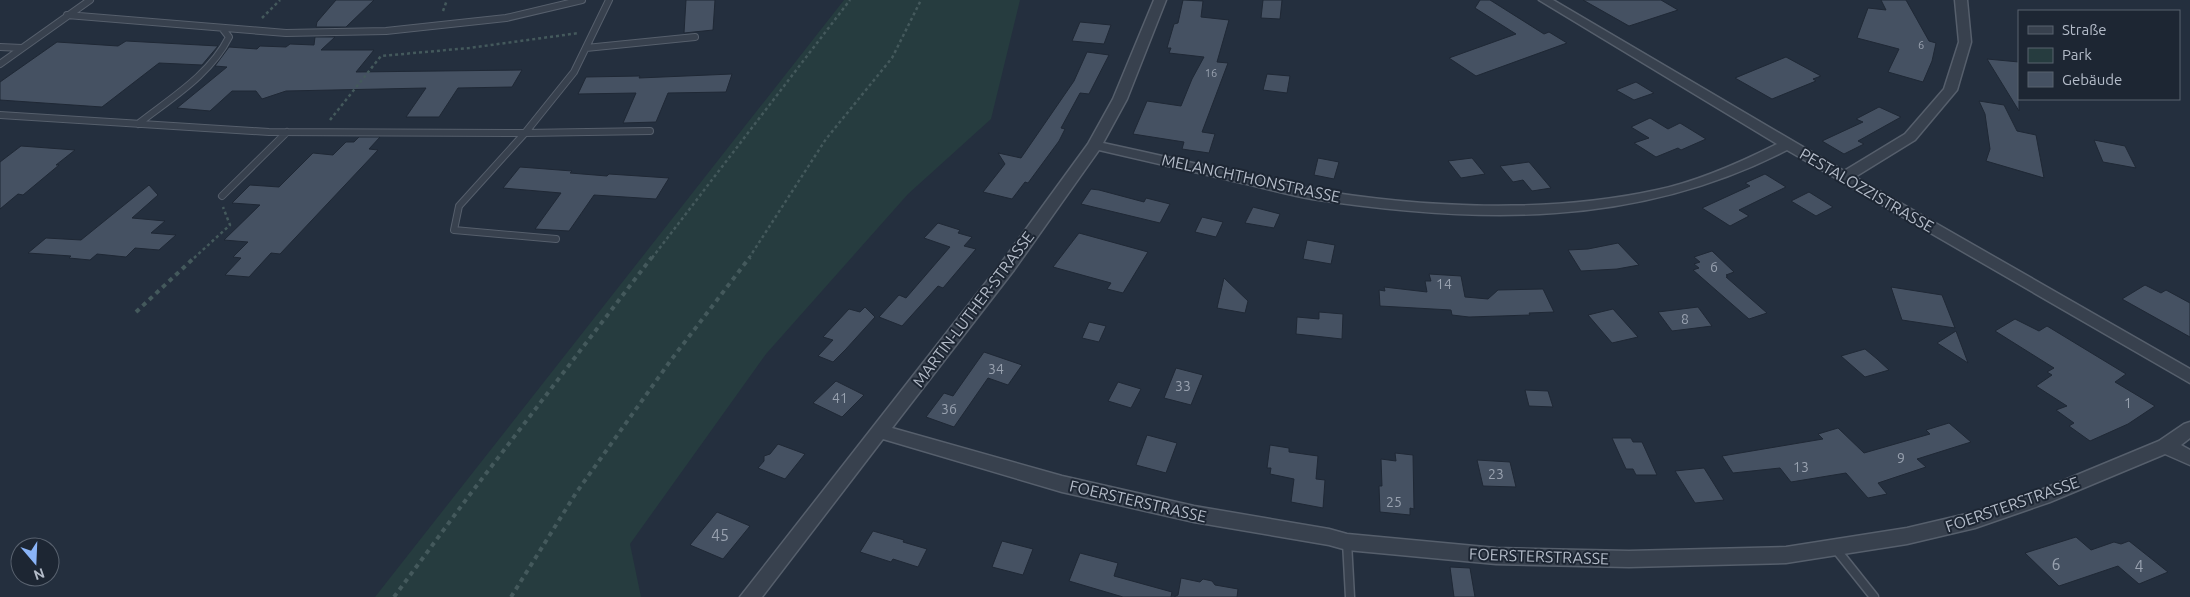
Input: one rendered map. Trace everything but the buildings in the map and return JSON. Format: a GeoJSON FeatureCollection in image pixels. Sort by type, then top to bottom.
{"type":"FeatureCollection","features":[{"type":"Feature","properties":{"kind":"street","name":"MARTIN-LUTHER-STRASSE"},"geometry":{"type":"LineString","coordinates":[[750,597],[1008,266],[1095,145],[1120,99],[1160,0]]}},
{"type":"Feature","properties":{"kind":"street","name":"PESTALOZZISTRASSE"},"geometry":{"type":"LineString","coordinates":[[1545,0],[1786,144],[2190,376]]}},
{"type":"Feature","properties":{"kind":"street"},"geometry":{"type":"LineString","coordinates":[[1845,177],[1910,137],[1950,90],[1960,62],[1964,42],[1961,0]]}},
{"type":"Feature","properties":{"kind":"street","name":"MELANCHTHONSTRASSE"},"geometry":{"type":"LineString","coordinates":[[1095,145],[1310,194],[1409,206],[1478,210],[1554,208],[1614,202],[1659,194],[1704,181],[1744,166],[1786,144]]}},
{"type":"Feature","properties":{"kind":"street","name":"FOERSTERSTRASSE"},"geometry":{"type":"LineString","coordinates":[[878,431],[1062,484],[1194,514],[1329,537],[1347,542],[1496,556],[1628,559],[1786,555],[1907,536],[1975,520],[2044,497],[2166,446],[2190,429]]}},
{"type":"Feature","properties":{"kind":"street"},"geometry":{"type":"LineString","coordinates":[[2166,446],[2190,458]]}},
{"type":"Feature","properties":{"kind":"lane"},"geometry":{"type":"LineString","coordinates":[[0,64],[90,0]]}},
{"type":"Feature","properties":{"kind":"lane"},"geometry":{"type":"LineString","coordinates":[[67,15],[286,33],[386,31],[506,18],[582,0]]}},
{"type":"Feature","properties":{"kind":"lane"},"geometry":{"type":"LineString","coordinates":[[556,239],[454,230],[459,206],[525,133],[574,72],[609,0]]}},
{"type":"Feature","properties":{"kind":"lane"},"geometry":{"type":"LineString","coordinates":[[138,124],[210,65],[224,50],[229,37],[222,28]]}},
{"type":"Feature","properties":{"kind":"lane"},"geometry":{"type":"LineString","coordinates":[[586,48],[695,37]]}},
{"type":"Feature","properties":{"kind":"lane"},"geometry":{"type":"LineString","coordinates":[[0,47],[22,48]]}},
{"type":"Feature","properties":{"kind":"lane"},"geometry":{"type":"LineString","coordinates":[[0,115],[287,132],[525,133],[650,131]]}},
{"type":"Feature","properties":{"kind":"lane"},"geometry":{"type":"LineString","coordinates":[[222,196],[287,132]]}},
{"type":"Feature","properties":{"kind":"lane"},"geometry":{"type":"LineString","coordinates":[[1347,542],[1350,597]]}},
{"type":"Feature","properties":{"kind":"lane"},"geometry":{"type":"LineString","coordinates":[[1834,548],[1874,597]]}},
{"type":"Feature","properties":{"kind":"path"},"geometry":{"type":"LineString","coordinates":[[249,30],[280,0]]}},
{"type":"Feature","properties":{"kind":"path"},"geometry":{"type":"LineString","coordinates":[[394,597],[468,496],[850,0]]}},
{"type":"Feature","properties":{"kind":"path"},"geometry":{"type":"LineString","coordinates":[[511,597],[576,493],[671,360],[743,268],[826,139],[892,58],[921,0]]}},
{"type":"Feature","properties":{"kind":"path"},"geometry":{"type":"LineString","coordinates":[[320,132],[380,56],[469,48],[595,31]]}},
{"type":"Feature","properties":{"kind":"path"},"geometry":{"type":"LineString","coordinates":[[136,312],[230,225],[224,209],[222,196]]}},
{"type":"Feature","properties":{"kind":"green space"},"geometry":{"type":"Polygon","coordinates":[[[844,0],[1020,0],[991,119],[908,194],[766,354],[630,544],[641,597],[375,597],[844,0]]]}}]}
